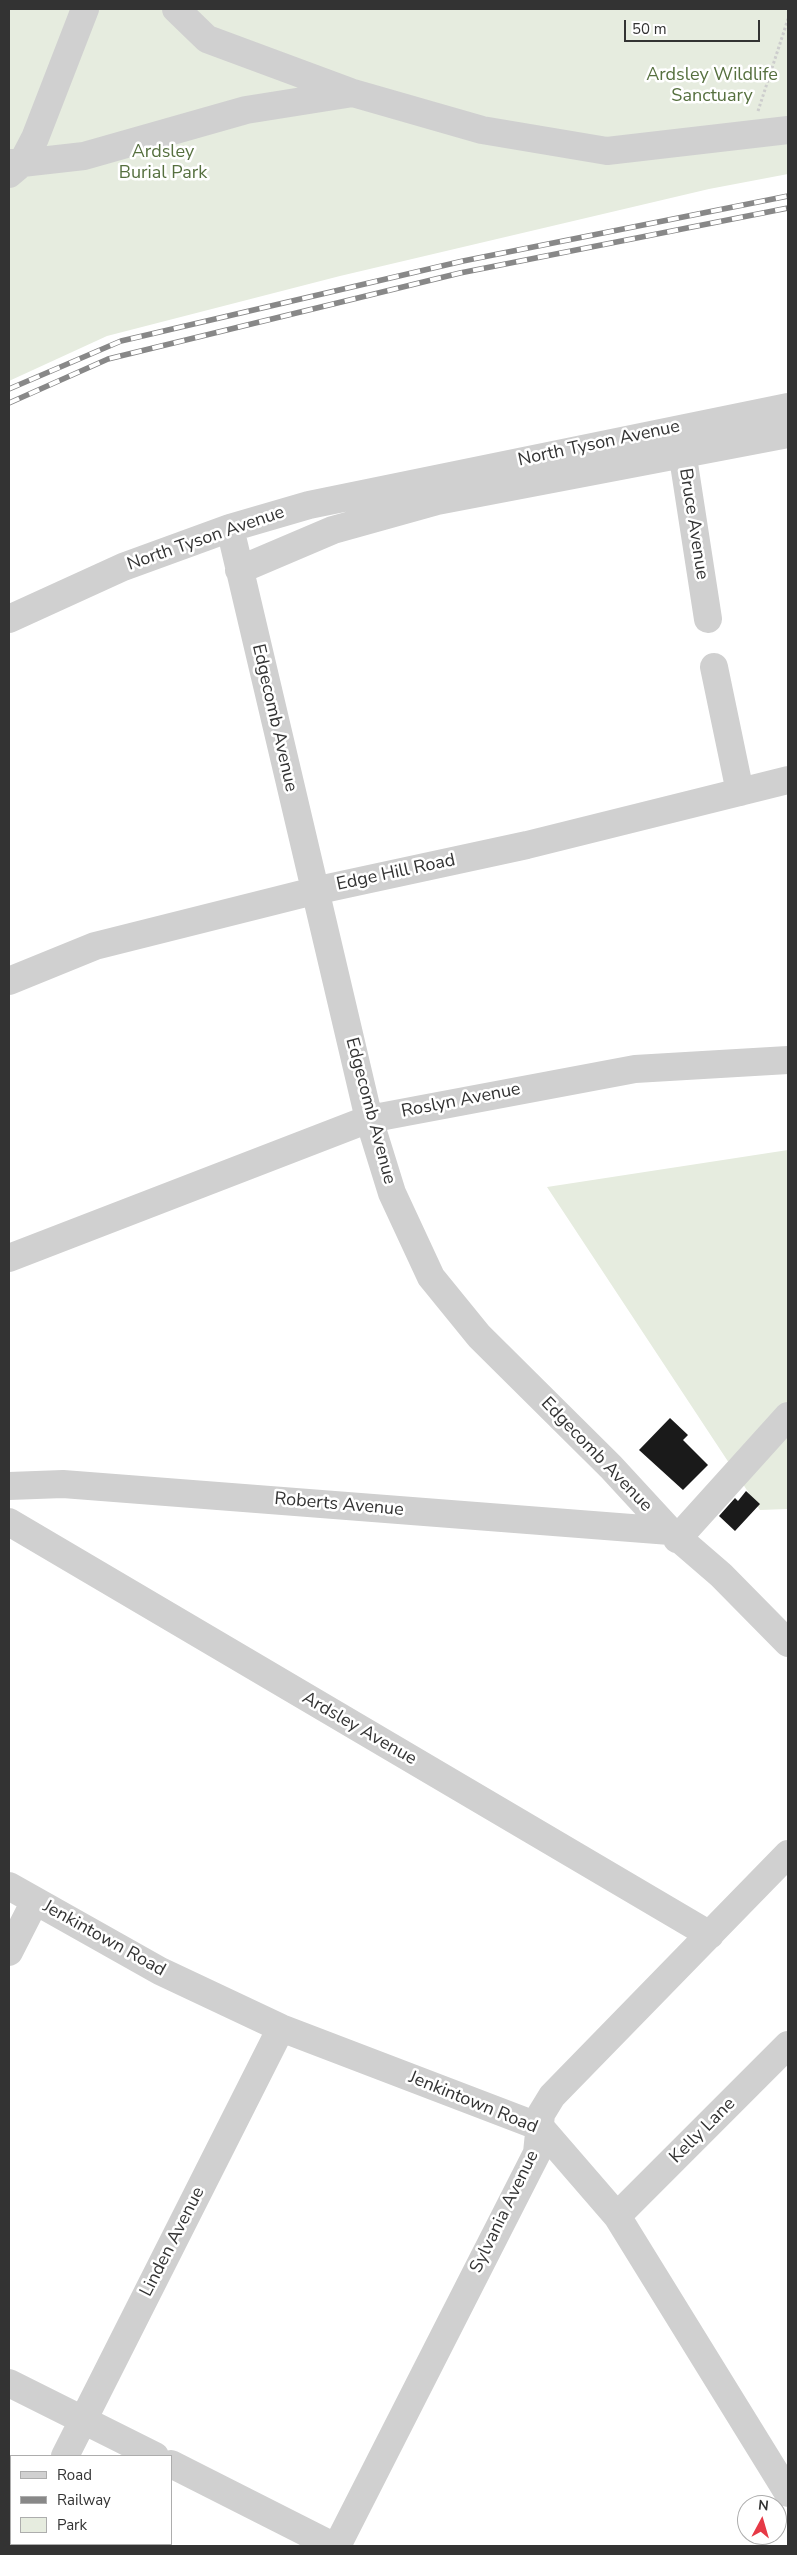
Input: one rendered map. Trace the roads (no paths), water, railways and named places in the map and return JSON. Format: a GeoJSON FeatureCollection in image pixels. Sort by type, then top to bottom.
{"type":"FeatureCollection","features":[{"type":"Feature","properties":{"kind":"street"},"geometry":{"type":"LineString","coordinates":[[13,166],[35,138],[85,9]]}},
{"type":"Feature","properties":{"kind":"street"},"geometry":{"type":"LineString","coordinates":[[176,9],[207,39],[353,93],[482,130],[607,151],[788,130]]}},
{"type":"Feature","properties":{"kind":"street"},"geometry":{"type":"LineString","coordinates":[[13,166],[84,156],[246,110],[353,93]]}},
{"type":"Feature","properties":{"kind":"street","name":"North Tyson Avenue"},"geometry":{"type":"LineString","coordinates":[[9,619],[123,567],[230,528],[308,505],[788,407]]}},
{"type":"Feature","properties":{"kind":"street","name":"Bruce Avenue"},"geometry":{"type":"LineString","coordinates":[[679,428],[708,619]]}},
{"type":"Feature","properties":{"kind":"street","name":"North Tyson Avenue"},"geometry":{"type":"LineString","coordinates":[[239,570],[333,530],[437,501],[788,434]]}},
{"type":"Feature","properties":{"kind":"street","name":"North Tyson Avenue"},"geometry":{"type":"LineString","coordinates":[[411,483],[472,494]]}},
{"type":"Feature","properties":{"kind":"street","name":"Edgecomb Avenue"},"geometry":{"type":"LineString","coordinates":[[230,528],[368,1119],[392,1193],[431,1277],[479,1336],[611,1467],[673,1535],[721,1575],[788,1643]]}},
{"type":"Feature","properties":{"kind":"street"},"geometry":{"type":"LineString","coordinates":[[714,666],[740,792]]}},
{"type":"Feature","properties":{"kind":"street","name":"Edge Hill Road"},"geometry":{"type":"LineString","coordinates":[[9,981],[95,946],[314,891],[527,845],[788,780]]}},
{"type":"Feature","properties":{"kind":"street","name":"Roslyn Avenue"},"geometry":{"type":"LineString","coordinates":[[9,1258],[368,1119],[635,1069],[788,1060]]}},
{"type":"Feature","properties":{"kind":"street"},"geometry":{"type":"LineString","coordinates":[[673,1535],[788,1416]]}},
{"type":"Feature","properties":{"kind":"street","name":"Roberts Avenue"},"geometry":{"type":"LineString","coordinates":[[9,1486],[63,1484],[673,1535]]}},
{"type":"Feature","properties":{"kind":"street","name":"Ardsley Avenue"},"geometry":{"type":"LineString","coordinates":[[9,1522],[710,1935]]}},
{"type":"Feature","properties":{"kind":"street","name":"Sylvania Avenue"},"geometry":{"type":"LineString","coordinates":[[337,2546],[537,2153],[541,2114],[552,2096],[788,1854]]}},
{"type":"Feature","properties":{"kind":"street","name":"Jenkintown Road"},"geometry":{"type":"LineString","coordinates":[[9,1886],[160,1971],[281,2028],[540,2127],[617,2216],[788,2493]]}},
{"type":"Feature","properties":{"kind":"street"},"geometry":{"type":"LineString","coordinates":[[9,1952],[35,1901]]}},
{"type":"Feature","properties":{"kind":"street","name":"Linden Avenue"},"geometry":{"type":"LineString","coordinates":[[66,2455],[281,2028]]}},
{"type":"Feature","properties":{"kind":"street","name":"Kelly Lane"},"geometry":{"type":"LineString","coordinates":[[617,2216],[788,2045]]}},
{"type":"Feature","properties":{"kind":"street"},"geometry":{"type":"LineString","coordinates":[[9,2382],[153,2455]]}},
{"type":"Feature","properties":{"kind":"street"},"geometry":{"type":"LineString","coordinates":[[172,2465],[333,2546]]}},
{"type":"Feature","properties":{"kind":"railway"},"geometry":{"type":"LineString","coordinates":[[9,389],[121,341],[463,261],[788,196]]}},
{"type":"Feature","properties":{"kind":"railway"},"geometry":{"type":"LineString","coordinates":[[9,403],[108,359],[460,273],[788,208]]}},
{"type":"Feature","properties":{"kind":"park label","name":"Ardsley Wildlife Sanctuary"},"geometry":{"type":"Point","coordinates":[712,86]}},
{"type":"Feature","properties":{"kind":"park label","name":"Ardsley Burial Park"},"geometry":{"type":"Point","coordinates":[163,163]}}]}
